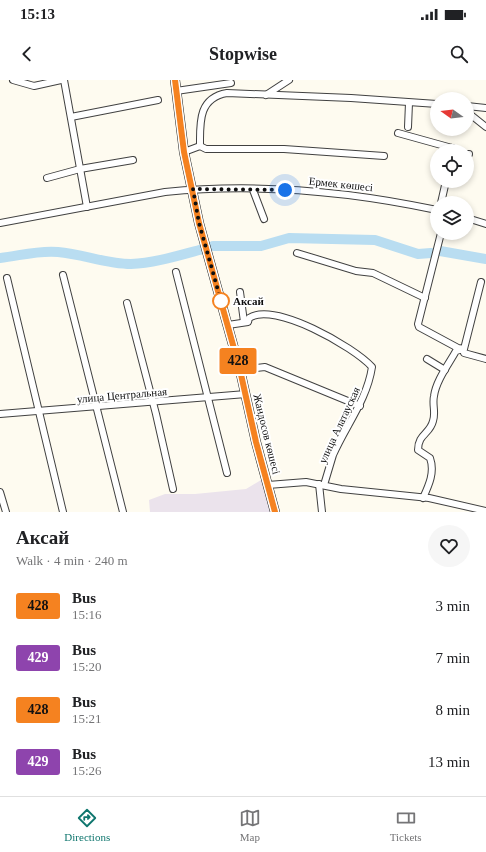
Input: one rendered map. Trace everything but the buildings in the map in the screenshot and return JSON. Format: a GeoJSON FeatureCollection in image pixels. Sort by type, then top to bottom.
{"type":"FeatureCollection","features":[{"type":"Feature","properties":{"kind":"main road","name":"Жандосов көшесі"},"geometry":{"type":"LineString","coordinates":[[175,80],[184,152],[199,223],[240,370],[275,512]]}},
{"type":"Feature","properties":{"kind":"street"},"geometry":{"type":"LineString","coordinates":[[13,80],[34,86],[63,80],[87,207]]}},
{"type":"Feature","properties":{"kind":"street"},"geometry":{"type":"LineString","coordinates":[[266,95],[289,80]]}},
{"type":"Feature","properties":{"kind":"street"},"geometry":{"type":"LineString","coordinates":[[176,91],[231,84]]}},
{"type":"Feature","properties":{"kind":"street"},"geometry":{"type":"LineString","coordinates":[[200,146],[201,115],[212,99],[227,93],[430,104]]}},
{"type":"Feature","properties":{"kind":"street"},"geometry":{"type":"LineString","coordinates":[[71,117],[158,100]]}},
{"type":"Feature","properties":{"kind":"street"},"geometry":{"type":"LineString","coordinates":[[408,127],[409,103]]}},
{"type":"Feature","properties":{"kind":"street"},"geometry":{"type":"LineString","coordinates":[[474,107],[486,108]]}},
{"type":"Feature","properties":{"kind":"street"},"geometry":{"type":"LineString","coordinates":[[474,117],[486,127]]}},
{"type":"Feature","properties":{"kind":"street"},"geometry":{"type":"LineString","coordinates":[[398,133],[433,144]]}},
{"type":"Feature","properties":{"kind":"street"},"geometry":{"type":"LineString","coordinates":[[184,152],[200,146],[206,149],[284,149],[384,156]]}},
{"type":"Feature","properties":{"kind":"street"},"geometry":{"type":"LineString","coordinates":[[47,178],[80,169],[133,160]]}},
{"type":"Feature","properties":{"kind":"street","name":"Ермек көшесі"},"geometry":{"type":"LineString","coordinates":[[0,223],[166,192],[193,189],[301,190],[388,200],[430,209]]}},
{"type":"Feature","properties":{"kind":"street"},"geometry":{"type":"LineString","coordinates":[[253,190],[264,219]]}},
{"type":"Feature","properties":{"kind":"street"},"geometry":{"type":"LineString","coordinates":[[474,220],[486,224]]}},
{"type":"Feature","properties":{"kind":"street"},"geometry":{"type":"LineString","coordinates":[[439,240],[418,324],[419,326],[463,349],[464,353],[486,359]]}},
{"type":"Feature","properties":{"kind":"street"},"geometry":{"type":"LineString","coordinates":[[297,253],[356,271],[373,273],[425,298]]}},
{"type":"Feature","properties":{"kind":"street"},"geometry":{"type":"LineString","coordinates":[[176,272],[227,473]]}},
{"type":"Feature","properties":{"kind":"street"},"geometry":{"type":"LineString","coordinates":[[63,275],[123,512]]}},
{"type":"Feature","properties":{"kind":"street"},"geometry":{"type":"LineString","coordinates":[[7,278],[64,512]]}},
{"type":"Feature","properties":{"kind":"street"},"geometry":{"type":"LineString","coordinates":[[463,349],[476,307],[481,282]]}},
{"type":"Feature","properties":{"kind":"street"},"geometry":{"type":"LineString","coordinates":[[240,292],[244,322]]}},
{"type":"Feature","properties":{"kind":"street"},"geometry":{"type":"LineString","coordinates":[[126,303],[153,403],[173,489]]}},
{"type":"Feature","properties":{"kind":"street","name":"улица Алатауская"},"geometry":{"type":"LineString","coordinates":[[228,325],[248,322],[249,318],[253,315],[284,318],[319,331],[359,355],[372,367],[370,381],[360,406],[333,456],[322,484]]}},
{"type":"Feature","properties":{"kind":"street"},"geometry":{"type":"LineString","coordinates":[[423,498],[430,480],[432,468],[430,458],[418,450],[418,444],[433,421],[435,411],[433,404],[435,389],[456,351],[463,349]]}},
{"type":"Feature","properties":{"kind":"street"},"geometry":{"type":"LineString","coordinates":[[427,359],[445,370]]}},
{"type":"Feature","properties":{"kind":"street"},"geometry":{"type":"LineString","coordinates":[[240,370],[266,367],[360,406]]}},
{"type":"Feature","properties":{"kind":"street","name":"улица Центральная"},"geometry":{"type":"LineString","coordinates":[[0,414],[153,403],[246,394]]}},
{"type":"Feature","properties":{"kind":"street"},"geometry":{"type":"LineString","coordinates":[[268,485],[306,482],[357,491],[423,498],[486,511]]}},
{"type":"Feature","properties":{"kind":"street"},"geometry":{"type":"LineString","coordinates":[[322,484],[322,512]]}},
{"type":"Feature","properties":{"kind":"street"},"geometry":{"type":"LineString","coordinates":[[0,492],[6,512]]}},
{"type":"Feature","properties":{"kind":"shaded area"},"geometry":{"type":"Polygon","coordinates":[[[266,477],[275,512],[150,512],[149,500],[165,494],[195,494],[246,489],[266,477]]]}},
{"type":"Feature","properties":{"kind":"waterway"},"geometry":{"type":"LineString","coordinates":[[213,246],[261,246],[289,238],[375,240],[418,254],[431,253]]}},
{"type":"Feature","properties":{"kind":"waterway"},"geometry":{"type":"LineString","coordinates":[[0,258],[36,252],[51,252],[67,253],[122,264],[131,264],[158,260],[203,249]]}},
{"type":"Feature","properties":{"kind":"waterway"},"geometry":{"type":"LineString","coordinates":[[440,251],[486,259]]}},
{"type":"Feature","properties":{"kind":"bus line","name":"428"},"geometry":{"type":"LineString","coordinates":[[175,80],[184,152],[199,223],[240,370],[256,442],[275,512]]}},
{"type":"Feature","properties":{"kind":"place","name":"Аксай"},"geometry":{"type":"Point","coordinates":[221,301]}},
{"type":"Feature","properties":{"kind":"route"},"geometry":{"type":"LineString","coordinates":[[221,301],[199,223],[193,189],[285,190]]}}]}
